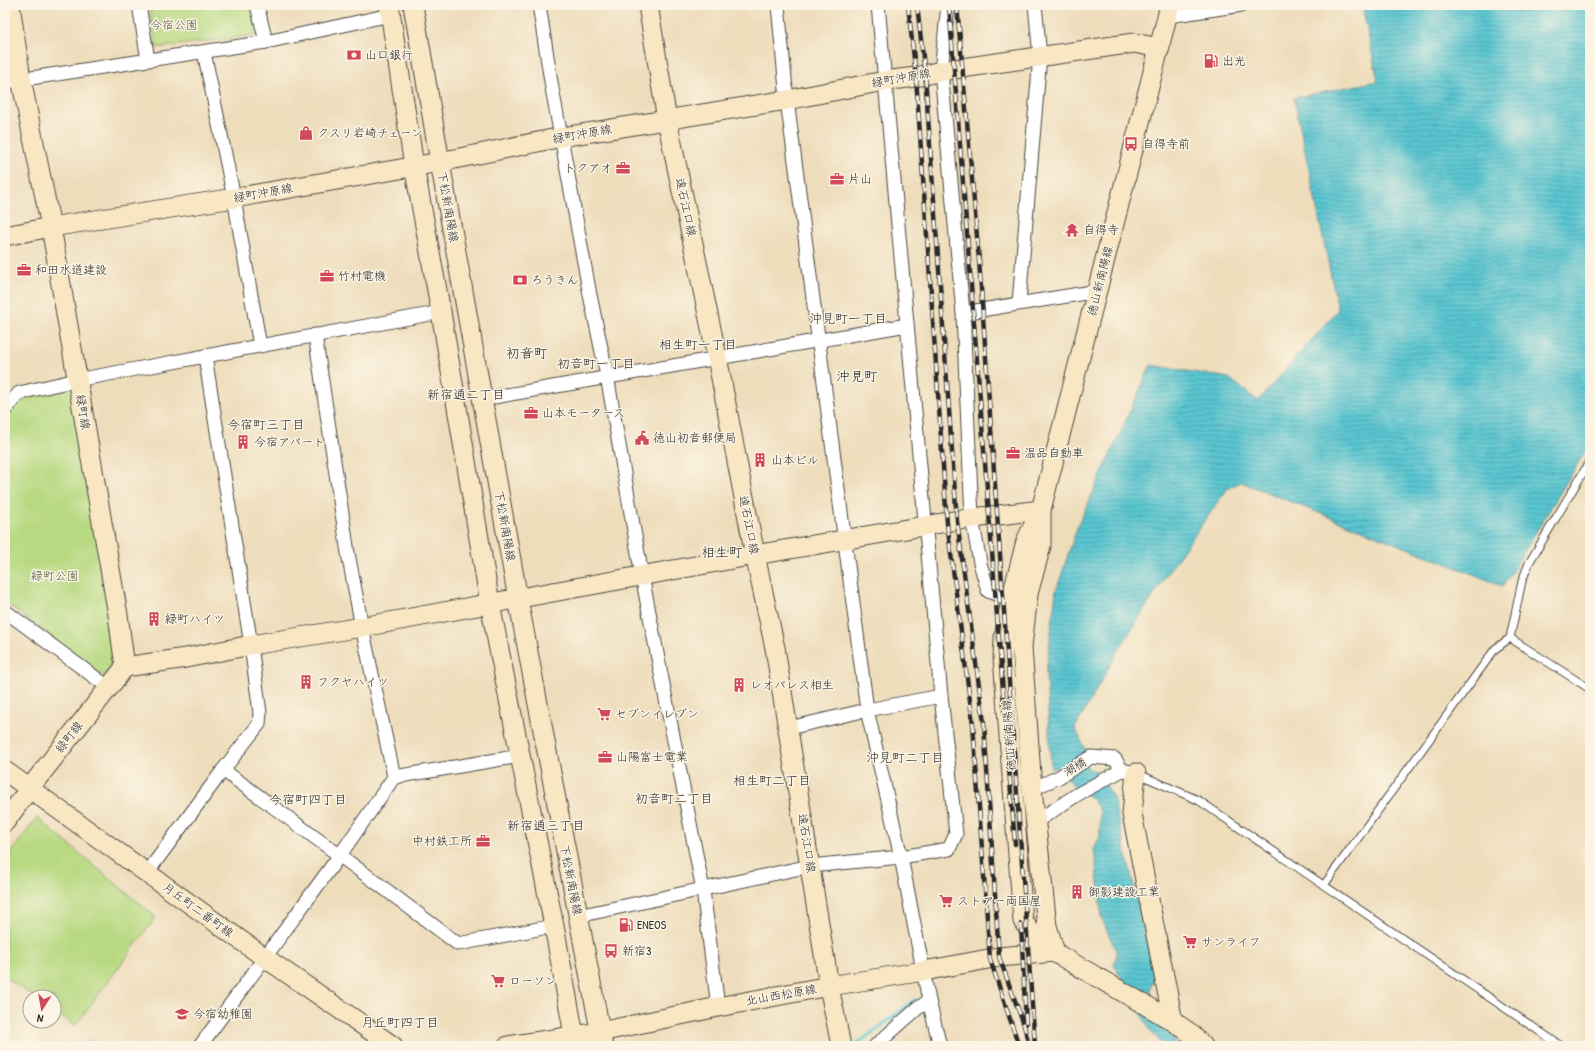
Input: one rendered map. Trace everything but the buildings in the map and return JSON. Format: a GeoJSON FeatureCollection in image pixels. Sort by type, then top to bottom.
{"type":"FeatureCollection","features":[{"type":"Feature","properties":{"kind":"street","name":"緑町線"},"geometry":{"type":"LineString","coordinates":[[5,822],[29,789],[125,667],[118,615],[51,227],[13,80],[10,5]]}},
{"type":"Feature","properties":{"kind":"street"},"geometry":{"type":"LineString","coordinates":[[139,5],[148,60]]}},
{"type":"Feature","properties":{"kind":"street"},"geometry":{"type":"LineString","coordinates":[[257,5],[266,42]]}},
{"type":"Feature","properties":{"kind":"street","name":"下松新南陽線"},"geometry":{"type":"LineString","coordinates":[[413,5],[518,599],[601,1039]]}},
{"type":"Feature","properties":{"kind":"street"},"geometry":{"type":"LineString","coordinates":[[539,5],[552,88],[590,295],[607,376],[642,576],[703,890],[718,1007]]}},
{"type":"Feature","properties":{"kind":"street","name":"遠石江口線"},"geometry":{"type":"LineString","coordinates":[[648,5],[667,120],[717,357],[755,555],[775,648],[829,986],[840,1045]]}},
{"type":"Feature","properties":{"kind":"street"},"geometry":{"type":"LineString","coordinates":[[778,5],[787,100],[867,710],[901,857],[929,1001],[940,1046]]}},
{"type":"Feature","properties":{"kind":"street"},"geometry":{"type":"LineString","coordinates":[[578,916],[810,866],[901,857],[949,848],[956,834],[941,696],[878,5]]}},
{"type":"Feature","properties":{"kind":"street"},"geometry":{"type":"LineString","coordinates":[[948,5],[941,71],[963,313],[972,518],[980,563],[988,591],[1011,600]]}},
{"type":"Feature","properties":{"kind":"street"},"geometry":{"type":"LineString","coordinates":[[1019,303],[1040,56],[1035,5]]}},
{"type":"Feature","properties":{"kind":"street"},"geometry":{"type":"LineString","coordinates":[[1169,11],[1242,5]]}},
{"type":"Feature","properties":{"kind":"street"},"geometry":{"type":"LineString","coordinates":[[13,80],[266,42],[389,10]]}},
{"type":"Feature","properties":{"kind":"street","name":"下松新南陽線"},"geometry":{"type":"LineString","coordinates":[[389,10],[414,166],[441,312],[490,604],[554,926],[575,1041]]}},
{"type":"Feature","properties":{"kind":"street","name":"徳山新南陽線"},"geometry":{"type":"LineString","coordinates":[[1169,11],[1041,510],[1026,541],[1011,600],[1004,638],[1003,657],[1023,921],[1038,943],[1170,1020],[1190,1033],[1202,1046]]}},
{"type":"Feature","properties":{"kind":"street","name":"緑町沖原線"},"geometry":{"type":"LineString","coordinates":[[5,236],[440,162],[562,137],[787,100],[884,81],[916,78],[941,71],[1134,43],[1160,48]]}},
{"type":"Feature","properties":{"kind":"street"},"geometry":{"type":"LineString","coordinates":[[204,52],[234,198],[260,346]]}},
{"type":"Feature","properties":{"kind":"street"},"geometry":{"type":"LineString","coordinates":[[963,313],[1098,291]]}},
{"type":"Feature","properties":{"kind":"street"},"geometry":{"type":"LineString","coordinates":[[5,410],[19,393],[77,380],[441,312]]}},
{"type":"Feature","properties":{"kind":"street"},"geometry":{"type":"LineString","coordinates":[[483,399],[607,376],[907,325]]}},
{"type":"Feature","properties":{"kind":"street"},"geometry":{"type":"LineString","coordinates":[[315,335],[348,553],[394,777]]}},
{"type":"Feature","properties":{"kind":"street"},"geometry":{"type":"LineString","coordinates":[[147,873],[259,724],[260,713],[251,645],[205,356]]}},
{"type":"Feature","properties":{"kind":"street"},"geometry":{"type":"LineString","coordinates":[[125,667],[186,658],[251,645],[362,627],[755,555],[972,518],[1041,510]]}},
{"type":"Feature","properties":{"kind":"street","name":"徳山新南陽線"},"geometry":{"type":"LineString","coordinates":[[1041,510],[1041,546],[1028,594],[1022,647],[1032,789],[1037,822],[1046,926],[1055,952]]}},
{"type":"Feature","properties":{"kind":"street"},"geometry":{"type":"LineString","coordinates":[[5,611],[108,687]]}},
{"type":"Feature","properties":{"kind":"street"},"geometry":{"type":"LineString","coordinates":[[788,728],[867,710],[941,696]]}},
{"type":"Feature","properties":{"kind":"street"},"geometry":{"type":"LineString","coordinates":[[200,1046],[340,855],[394,777],[520,756]]}},
{"type":"Feature","properties":{"kind":"street","name":"潮橋"},"geometry":{"type":"LineString","coordinates":[[1032,789],[1059,777],[1091,757],[1115,759],[1129,771]]}},
{"type":"Feature","properties":{"kind":"street"},"geometry":{"type":"LineString","coordinates":[[223,770],[340,855],[458,944],[554,926]]}},
{"type":"Feature","properties":{"kind":"street","name":"月丘町二番町線"},"geometry":{"type":"LineString","coordinates":[[5,771],[264,957],[393,1046]]}},
{"type":"Feature","properties":{"kind":"street"},"geometry":{"type":"LineString","coordinates":[[1129,771],[1132,814],[1170,1020]]}},
{"type":"Feature","properties":{"kind":"street","name":"潮橋"},"geometry":{"type":"LineString","coordinates":[[1037,822],[1078,794],[1106,778],[1129,771]]}},
{"type":"Feature","properties":{"kind":"street","name":"北山西松原線"},"geometry":{"type":"LineString","coordinates":[[508,1046],[601,1039],[718,1007],[829,986],[924,972],[999,957],[1055,952]]}},
{"type":"Feature","properties":{"kind":"street"},"geometry":{"type":"LineString","coordinates":[[875,1046],[918,1008],[929,1001]]}},
{"type":"Feature","properties":{"kind":"lane"},"geometry":{"type":"LineString","coordinates":[[1324,885],[1495,649],[1510,638],[1522,581],[1530,563],[1590,461]]}},
{"type":"Feature","properties":{"kind":"lane"},"geometry":{"type":"LineString","coordinates":[[1510,638],[1590,689]]}},
{"type":"Feature","properties":{"kind":"lane"},"geometry":{"type":"LineString","coordinates":[[1129,771],[1198,800],[1561,1046]]}},
{"type":"Feature","properties":{"kind":"green space","name":"今宿公園"},"geometry":{"type":"Polygon","coordinates":[[[149,5],[250,5],[257,35],[156,48],[149,5]]]}},
{"type":"Feature","properties":{"kind":"green space","name":"緑町公園"},"geometry":{"type":"Polygon","coordinates":[[[76,381],[117,647],[114,662],[103,676],[5,602],[5,419],[17,402],[76,381]]]}},
{"type":"Feature","properties":{"kind":"green space"},"geometry":{"type":"Polygon","coordinates":[[[37,818],[156,917],[75,1026],[62,1017],[62,989],[22,989],[5,977],[5,860],[37,818]]]}},
{"type":"Feature","properties":{"kind":"water"},"geometry":{"type":"Polygon","coordinates":[[[1362,5],[1590,5],[1590,444],[1503,586],[1241,482],[1228,488],[1171,568],[1119,649],[1075,728],[1085,749],[1088,769],[1099,772],[1113,798],[1155,975],[1150,991],[1175,1042],[1179,1046],[1165,1046],[1151,1032],[1114,965],[1117,953],[1102,919],[1094,848],[1100,837],[1100,811],[1092,798],[1077,790],[1059,767],[1051,769],[1046,672],[1056,591],[1077,528],[1151,365],[1229,378],[1258,401],[1338,310],[1294,98],[1378,81],[1362,5]]]}},
{"type":"Feature","properties":{"kind":"waterway"},"geometry":{"type":"LineString","coordinates":[[855,1046],[915,1000]]}},
{"type":"Feature","properties":{"kind":"waterway"},"geometry":{"type":"LineString","coordinates":[[88,1046],[91,1041],[98,1046]]}},
{"type":"Feature","properties":{"kind":"railway"},"geometry":{"type":"LineString","coordinates":[[908,5],[916,77],[947,523],[973,724],[990,959],[1019,1046]]}},
{"type":"Feature","properties":{"kind":"railway"},"geometry":{"type":"LineString","coordinates":[[917,5],[925,75],[957,521],[984,723],[999,957],[1024,1025],[1029,1046]]}},
{"type":"Feature","properties":{"kind":"railway"},"geometry":{"type":"LineString","coordinates":[[949,5],[1015,844]]}},
{"type":"Feature","properties":{"kind":"railway"},"geometry":{"type":"LineString","coordinates":[[957,5],[979,260],[1035,1046]]}},
{"type":"Feature","properties":{"kind":"railway"},"geometry":{"type":"LineString","coordinates":[[1021,924],[1026,1024]]}},
{"type":"Feature","properties":{"kind":"place","name":"山口銀行"},"geometry":{"type":"Point","coordinates":[354,55]}},
{"type":"Feature","properties":{"kind":"place","name":"出光"},"geometry":{"type":"Point","coordinates":[1211,61]}},
{"type":"Feature","properties":{"kind":"place","name":"クスリ岩崎チェーン"},"geometry":{"type":"Point","coordinates":[306,133]}},
{"type":"Feature","properties":{"kind":"place","name":"自得寺前"},"geometry":{"type":"Point","coordinates":[1131,144]}},
{"type":"Feature","properties":{"kind":"place","name":"トクアオ"},"geometry":{"type":"Point","coordinates":[623,168]}},
{"type":"Feature","properties":{"kind":"place","name":"片山"},"geometry":{"type":"Point","coordinates":[837,179]}},
{"type":"Feature","properties":{"kind":"place","name":"自得寺"},"geometry":{"type":"Point","coordinates":[1072,230]}},
{"type":"Feature","properties":{"kind":"place","name":"和田水道建設"},"geometry":{"type":"Point","coordinates":[24,270]}},
{"type":"Feature","properties":{"kind":"place","name":"竹村電機"},"geometry":{"type":"Point","coordinates":[327,276]}},
{"type":"Feature","properties":{"kind":"place","name":"ろうきん"},"geometry":{"type":"Point","coordinates":[520,280]}},
{"type":"Feature","properties":{"kind":"place","name":"山本モータース"},"geometry":{"type":"Point","coordinates":[531,413]}},
{"type":"Feature","properties":{"kind":"place","name":"徳山初音郵便局"},"geometry":{"type":"Point","coordinates":[642,438]}},
{"type":"Feature","properties":{"kind":"place","name":"今宿アパート"},"geometry":{"type":"Point","coordinates":[243,442]}},
{"type":"Feature","properties":{"kind":"place","name":"温品自動車"},"geometry":{"type":"Point","coordinates":[1013,453]}},
{"type":"Feature","properties":{"kind":"place","name":"山本ビル"},"geometry":{"type":"Point","coordinates":[760,460]}},
{"type":"Feature","properties":{"kind":"place","name":"緑町ハイツ"},"geometry":{"type":"Point","coordinates":[154,619]}},
{"type":"Feature","properties":{"kind":"place","name":"フクヤハイツ"},"geometry":{"type":"Point","coordinates":[306,682]}},
{"type":"Feature","properties":{"kind":"place","name":"レオパレス相生"},"geometry":{"type":"Point","coordinates":[739,685]}},
{"type":"Feature","properties":{"kind":"place","name":"セブンイレブン"},"geometry":{"type":"Point","coordinates":[604,714]}},
{"type":"Feature","properties":{"kind":"place","name":"山陽富士電業"},"geometry":{"type":"Point","coordinates":[605,757]}},
{"type":"Feature","properties":{"kind":"place","name":"中村鉄工所"},"geometry":{"type":"Point","coordinates":[483,841]}},
{"type":"Feature","properties":{"kind":"place","name":"御影建設工業"},"geometry":{"type":"Point","coordinates":[1077,892]}},
{"type":"Feature","properties":{"kind":"place","name":"ストアー両国屋"},"geometry":{"type":"Point","coordinates":[946,901]}},
{"type":"Feature","properties":{"kind":"place","name":"ENEOS"},"geometry":{"type":"Point","coordinates":[626,925]}},
{"type":"Feature","properties":{"kind":"place","name":"サンライフ"},"geometry":{"type":"Point","coordinates":[1190,942]}},
{"type":"Feature","properties":{"kind":"place","name":"新宿3"},"geometry":{"type":"Point","coordinates":[611,951]}},
{"type":"Feature","properties":{"kind":"place","name":"ローソン"},"geometry":{"type":"Point","coordinates":[498,981]}},
{"type":"Feature","properties":{"kind":"place","name":"今宿幼稚園"},"geometry":{"type":"Point","coordinates":[182,1014]}},
{"type":"Feature","properties":{"kind":"district","name":"沖見町一丁目"},"geometry":{"type":"Point","coordinates":[848,318]}},
{"type":"Feature","properties":{"kind":"district","name":"相生町一丁目"},"geometry":{"type":"Point","coordinates":[698,344]}},
{"type":"Feature","properties":{"kind":"district","name":"初音町"},"geometry":{"type":"Point","coordinates":[527,353]}},
{"type":"Feature","properties":{"kind":"district","name":"初音町一丁目"},"geometry":{"type":"Point","coordinates":[596,363]}},
{"type":"Feature","properties":{"kind":"district","name":"沖見町"},"geometry":{"type":"Point","coordinates":[857,376]}},
{"type":"Feature","properties":{"kind":"district","name":"新宿通二丁目"},"geometry":{"type":"Point","coordinates":[466,394]}},
{"type":"Feature","properties":{"kind":"district","name":"今宿町三丁目"},"geometry":{"type":"Point","coordinates":[266,424]}},
{"type":"Feature","properties":{"kind":"district","name":"相生町"},"geometry":{"type":"Point","coordinates":[722,552]}},
{"type":"Feature","properties":{"kind":"district","name":"沖見町二丁目"},"geometry":{"type":"Point","coordinates":[905,757]}},
{"type":"Feature","properties":{"kind":"district","name":"相生町二丁目"},"geometry":{"type":"Point","coordinates":[772,780]}},
{"type":"Feature","properties":{"kind":"district","name":"初音町二丁目"},"geometry":{"type":"Point","coordinates":[674,798]}},
{"type":"Feature","properties":{"kind":"district","name":"今宿町四丁目"},"geometry":{"type":"Point","coordinates":[308,799]}},
{"type":"Feature","properties":{"kind":"district","name":"新宿通三丁目"},"geometry":{"type":"Point","coordinates":[546,825]}},
{"type":"Feature","properties":{"kind":"district","name":"月丘町四丁目"},"geometry":{"type":"Point","coordinates":[400,1022]}}]}
